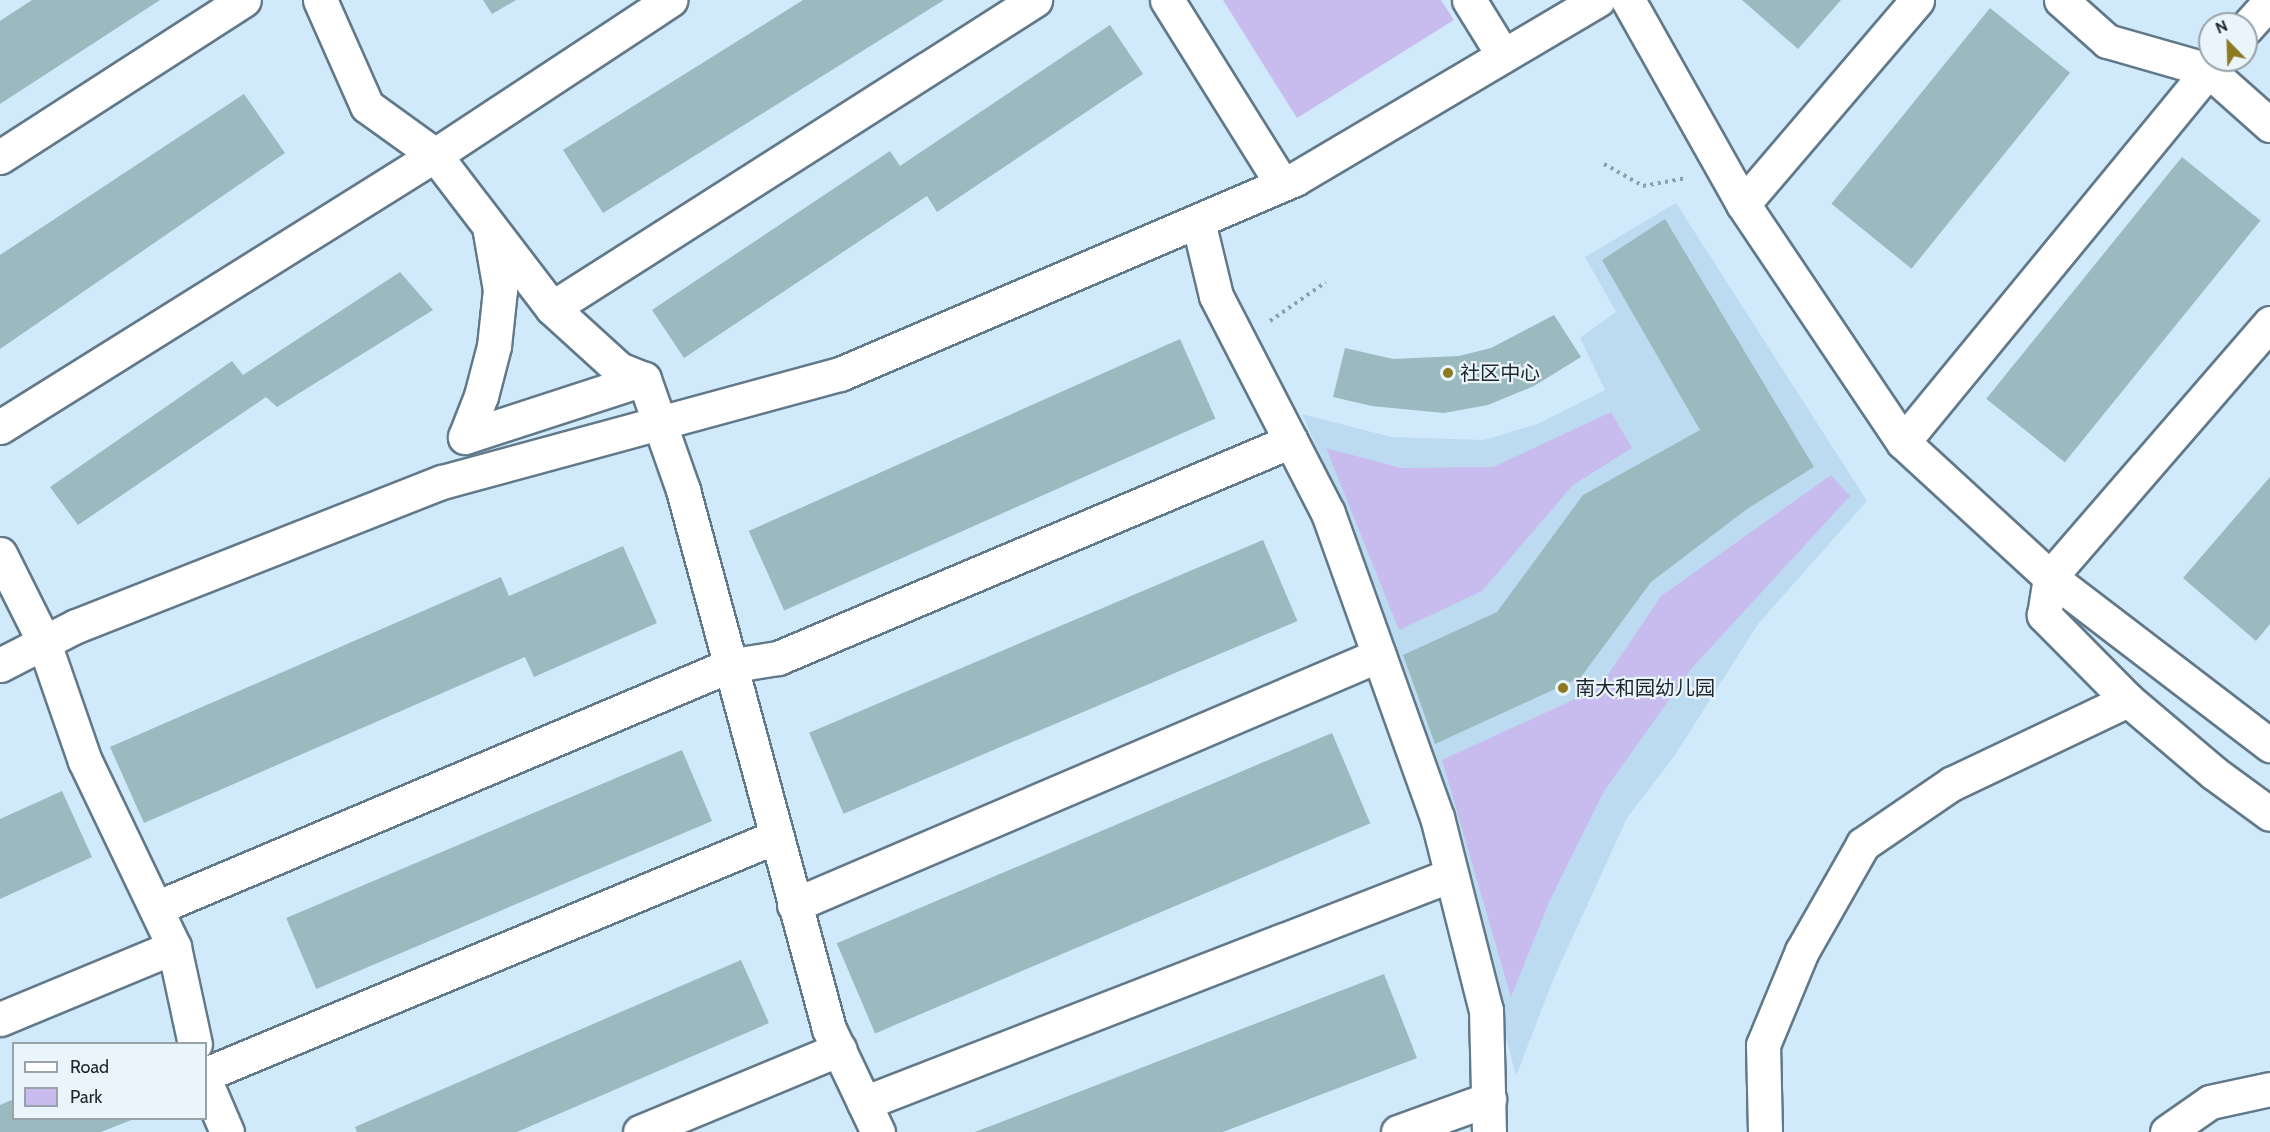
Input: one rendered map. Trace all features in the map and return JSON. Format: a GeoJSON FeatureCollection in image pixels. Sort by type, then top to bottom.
{"type":"FeatureCollection","features":[{"type":"Feature","properties":{"kind":"street"},"geometry":{"type":"LineString","coordinates":[[0,157],[244,0]]}},
{"type":"Feature","properties":{"kind":"street"},"geometry":{"type":"LineString","coordinates":[[320,0],[368,106],[435,155],[489,221],[552,308],[618,369],[644,378],[661,422],[829,1029],[871,1118],[1451,875]]}},
{"type":"Feature","properties":{"kind":"street"},"geometry":{"type":"LineString","coordinates":[[0,427],[435,155],[670,0]]}},
{"type":"Feature","properties":{"kind":"street"},"geometry":{"type":"LineString","coordinates":[[552,308],[1035,0]]}},
{"type":"Feature","properties":{"kind":"street"},"geometry":{"type":"LineString","coordinates":[[1167,0],[1282,184]]}},
{"type":"Feature","properties":{"kind":"street"},"geometry":{"type":"LineString","coordinates":[[1469,0],[1503,55]]}},
{"type":"Feature","properties":{"kind":"street"},"geometry":{"type":"LineString","coordinates":[[0,665],[43,640],[442,482],[840,374],[1282,184],[1598,0]]}},
{"type":"Feature","properties":{"kind":"street"},"geometry":{"type":"LineString","coordinates":[[1628,0],[1743,204],[1903,442],[2050,577],[2270,745]]}},
{"type":"Feature","properties":{"kind":"street"},"geometry":{"type":"LineString","coordinates":[[1743,204],[1917,0]]}},
{"type":"Feature","properties":{"kind":"street"},"geometry":{"type":"LineString","coordinates":[[2061,0],[2107,41],[2198,62]]}},
{"type":"Feature","properties":{"kind":"street"},"geometry":{"type":"LineString","coordinates":[[2258,14],[2270,1]]}},
{"type":"Feature","properties":{"kind":"street"},"geometry":{"type":"LineString","coordinates":[[1903,442],[2207,72]]}},
{"type":"Feature","properties":{"kind":"street"},"geometry":{"type":"LineString","coordinates":[[2220,72],[2270,125]]}},
{"type":"Feature","properties":{"kind":"street"},"geometry":{"type":"LineString","coordinates":[[489,221],[500,290],[494,346],[481,396],[465,437],[644,378]]}},
{"type":"Feature","properties":{"kind":"street"},"geometry":{"type":"LineString","coordinates":[[1198,221],[1216,296],[1328,513],[1437,817],[1486,1010],[1490,1132]]}},
{"type":"Feature","properties":{"kind":"street"},"geometry":{"type":"LineString","coordinates":[[2270,323],[2050,577],[2044,615],[2128,700],[2214,773],[2270,814]]}},
{"type":"Feature","properties":{"kind":"street"},"geometry":{"type":"LineString","coordinates":[[156,908],[728,666],[778,658],[1291,441]]}},
{"type":"Feature","properties":{"kind":"street"},"geometry":{"type":"LineString","coordinates":[[0,554],[43,640],[86,761],[174,947],[195,1042]]}},
{"type":"Feature","properties":{"kind":"street"},"geometry":{"type":"LineString","coordinates":[[794,905],[1379,655]]}},
{"type":"Feature","properties":{"kind":"street"},"geometry":{"type":"LineString","coordinates":[[1765,1132],[1763,1045],[1802,951],[1863,844],[1951,784],[2128,700]]}},
{"type":"Feature","properties":{"kind":"street"},"geometry":{"type":"LineString","coordinates":[[207,1074],[775,837]]}},
{"type":"Feature","properties":{"kind":"street"},"geometry":{"type":"LineString","coordinates":[[0,1019],[174,947]]}},
{"type":"Feature","properties":{"kind":"street"},"geometry":{"type":"LineString","coordinates":[[640,1132],[839,1049]]}},
{"type":"Feature","properties":{"kind":"street"},"geometry":{"type":"LineString","coordinates":[[207,1085],[227,1132]]}},
{"type":"Feature","properties":{"kind":"street"},"geometry":{"type":"LineString","coordinates":[[2167,1132],[2210,1102],[2270,1089]]}},
{"type":"Feature","properties":{"kind":"street"},"geometry":{"type":"LineString","coordinates":[[1398,1132],[1489,1099]]}},
{"type":"Feature","properties":{"kind":"path"},"geometry":{"type":"LineString","coordinates":[[1604,164],[1643,186],[1688,177],[1718,160]]}},
{"type":"Feature","properties":{"kind":"path"},"geometry":{"type":"LineString","coordinates":[[1237,336],[1278,317],[1326,282]]}},
{"type":"Feature","properties":{"kind":"shaded area","name":"南大和园幼儿园"},"geometry":{"type":"Polygon","coordinates":[[[1676,203],[1867,501],[1758,624],[1675,755],[1627,818],[1553,980],[1516,1076],[1433,753],[1340,502],[1302,414],[1391,437],[1484,440],[1537,424],[1605,390],[1580,338],[1616,312],[1585,257],[1676,203]]]}},
{"type":"Feature","properties":{"kind":"green space"},"geometry":{"type":"Polygon","coordinates":[[[1223,0],[1441,0],[1454,20],[1297,118],[1223,0]]]}},
{"type":"Feature","properties":{"kind":"green space"},"geometry":{"type":"Polygon","coordinates":[[[1611,412],[1632,448],[1573,485],[1482,591],[1399,630],[1326,448],[1401,468],[1493,467],[1611,412]]]}},
{"type":"Feature","properties":{"kind":"green space"},"geometry":{"type":"Polygon","coordinates":[[[1831,475],[1850,496],[1692,668],[1604,791],[1550,900],[1511,997],[1442,760],[1599,688],[1661,596],[1831,475]]]}},
{"type":"Feature","properties":{"kind":"building"},"geometry":{"type":"Polygon","coordinates":[[[32,0],[160,0],[0,104],[0,21],[32,0]]]}},
{"type":"Feature","properties":{"kind":"building"},"geometry":{"type":"Polygon","coordinates":[[[483,0],[516,0],[492,14],[483,0]]]}},
{"type":"Feature","properties":{"kind":"building"},"geometry":{"type":"Polygon","coordinates":[[[803,0],[944,0],[603,213],[563,150],[803,0]]]}},
{"type":"Feature","properties":{"kind":"building"},"geometry":{"type":"Polygon","coordinates":[[[1742,0],[1841,0],[1798,49],[1742,0]]]}},
{"type":"Feature","properties":{"kind":"building"},"geometry":{"type":"Polygon","coordinates":[[[1990,8],[2070,73],[1911,269],[1831,204],[1990,8]]]}},
{"type":"Feature","properties":{"kind":"building"},"geometry":{"type":"Polygon","coordinates":[[[1110,25],[1143,74],[937,212],[927,196],[684,358],[652,310],[890,151],[900,166],[1110,25]]]}},
{"type":"Feature","properties":{"kind":"building"},"geometry":{"type":"Polygon","coordinates":[[[244,94],[285,153],[0,349],[0,255],[244,94]]]}},
{"type":"Feature","properties":{"kind":"building"},"geometry":{"type":"Polygon","coordinates":[[[2182,157],[2260,221],[2065,462],[1986,399],[2182,157]]]}},
{"type":"Feature","properties":{"kind":"building"},"geometry":{"type":"Polygon","coordinates":[[[1665,219],[1814,467],[1747,509],[1651,582],[1581,677],[1435,744],[1403,655],[1497,612],[1583,495],[1700,430],[1602,260],[1665,219]]]}},
{"type":"Feature","properties":{"kind":"building"},"geometry":{"type":"Polygon","coordinates":[[[400,272],[433,310],[277,407],[266,397],[78,525],[50,487],[232,361],[243,375],[400,272]]]}},
{"type":"Feature","properties":{"kind":"building","name":"社区中心"},"geometry":{"type":"Polygon","coordinates":[[[1554,315],[1581,357],[1534,386],[1488,405],[1444,413],[1372,406],[1333,397],[1345,348],[1393,359],[1459,356],[1491,348],[1554,315]]]}},
{"type":"Feature","properties":{"kind":"building"},"geometry":{"type":"Polygon","coordinates":[[[1180,339],[1215,418],[784,610],[749,531],[1180,339]]]}},
{"type":"Feature","properties":{"kind":"building"},"geometry":{"type":"Polygon","coordinates":[[[2270,477],[2270,624],[2256,641],[2183,578],[2270,477]]]}},
{"type":"Feature","properties":{"kind":"building"},"geometry":{"type":"Polygon","coordinates":[[[1263,540],[1297,621],[844,814],[809,733],[1263,540]]]}},
{"type":"Feature","properties":{"kind":"building"},"geometry":{"type":"Polygon","coordinates":[[[623,546],[657,623],[534,677],[525,657],[144,823],[110,747],[501,577],[509,596],[623,546]]]}},
{"type":"Feature","properties":{"kind":"building"},"geometry":{"type":"Polygon","coordinates":[[[1332,733],[1370,823],[875,1033],[837,943],[1332,733]]]}},
{"type":"Feature","properties":{"kind":"building"},"geometry":{"type":"Polygon","coordinates":[[[682,750],[712,821],[316,989],[286,918],[682,750]]]}},
{"type":"Feature","properties":{"kind":"building"},"geometry":{"type":"Polygon","coordinates":[[[62,791],[92,857],[0,899],[0,819],[62,791]]]}},
{"type":"Feature","properties":{"kind":"building"},"geometry":{"type":"Polygon","coordinates":[[[741,960],[769,1023],[517,1132],[357,1132],[355,1127],[741,960]]]}},
{"type":"Feature","properties":{"kind":"building"},"geometry":{"type":"Polygon","coordinates":[[[1384,974],[1417,1058],[1223,1132],[975,1132],[1384,974]]]}},
{"type":"Feature","properties":{"kind":"building"},"geometry":{"type":"Polygon","coordinates":[[[12,1100],[12,1120],[131,1120],[101,1132],[0,1132],[0,1105],[12,1100]]]}},
{"type":"Feature","properties":{"kind":"place","name":"社区中心"},"geometry":{"type":"Point","coordinates":[1448,373]}},
{"type":"Feature","properties":{"kind":"place","name":"南大和园幼儿园"},"geometry":{"type":"Point","coordinates":[1563,688]}}]}
